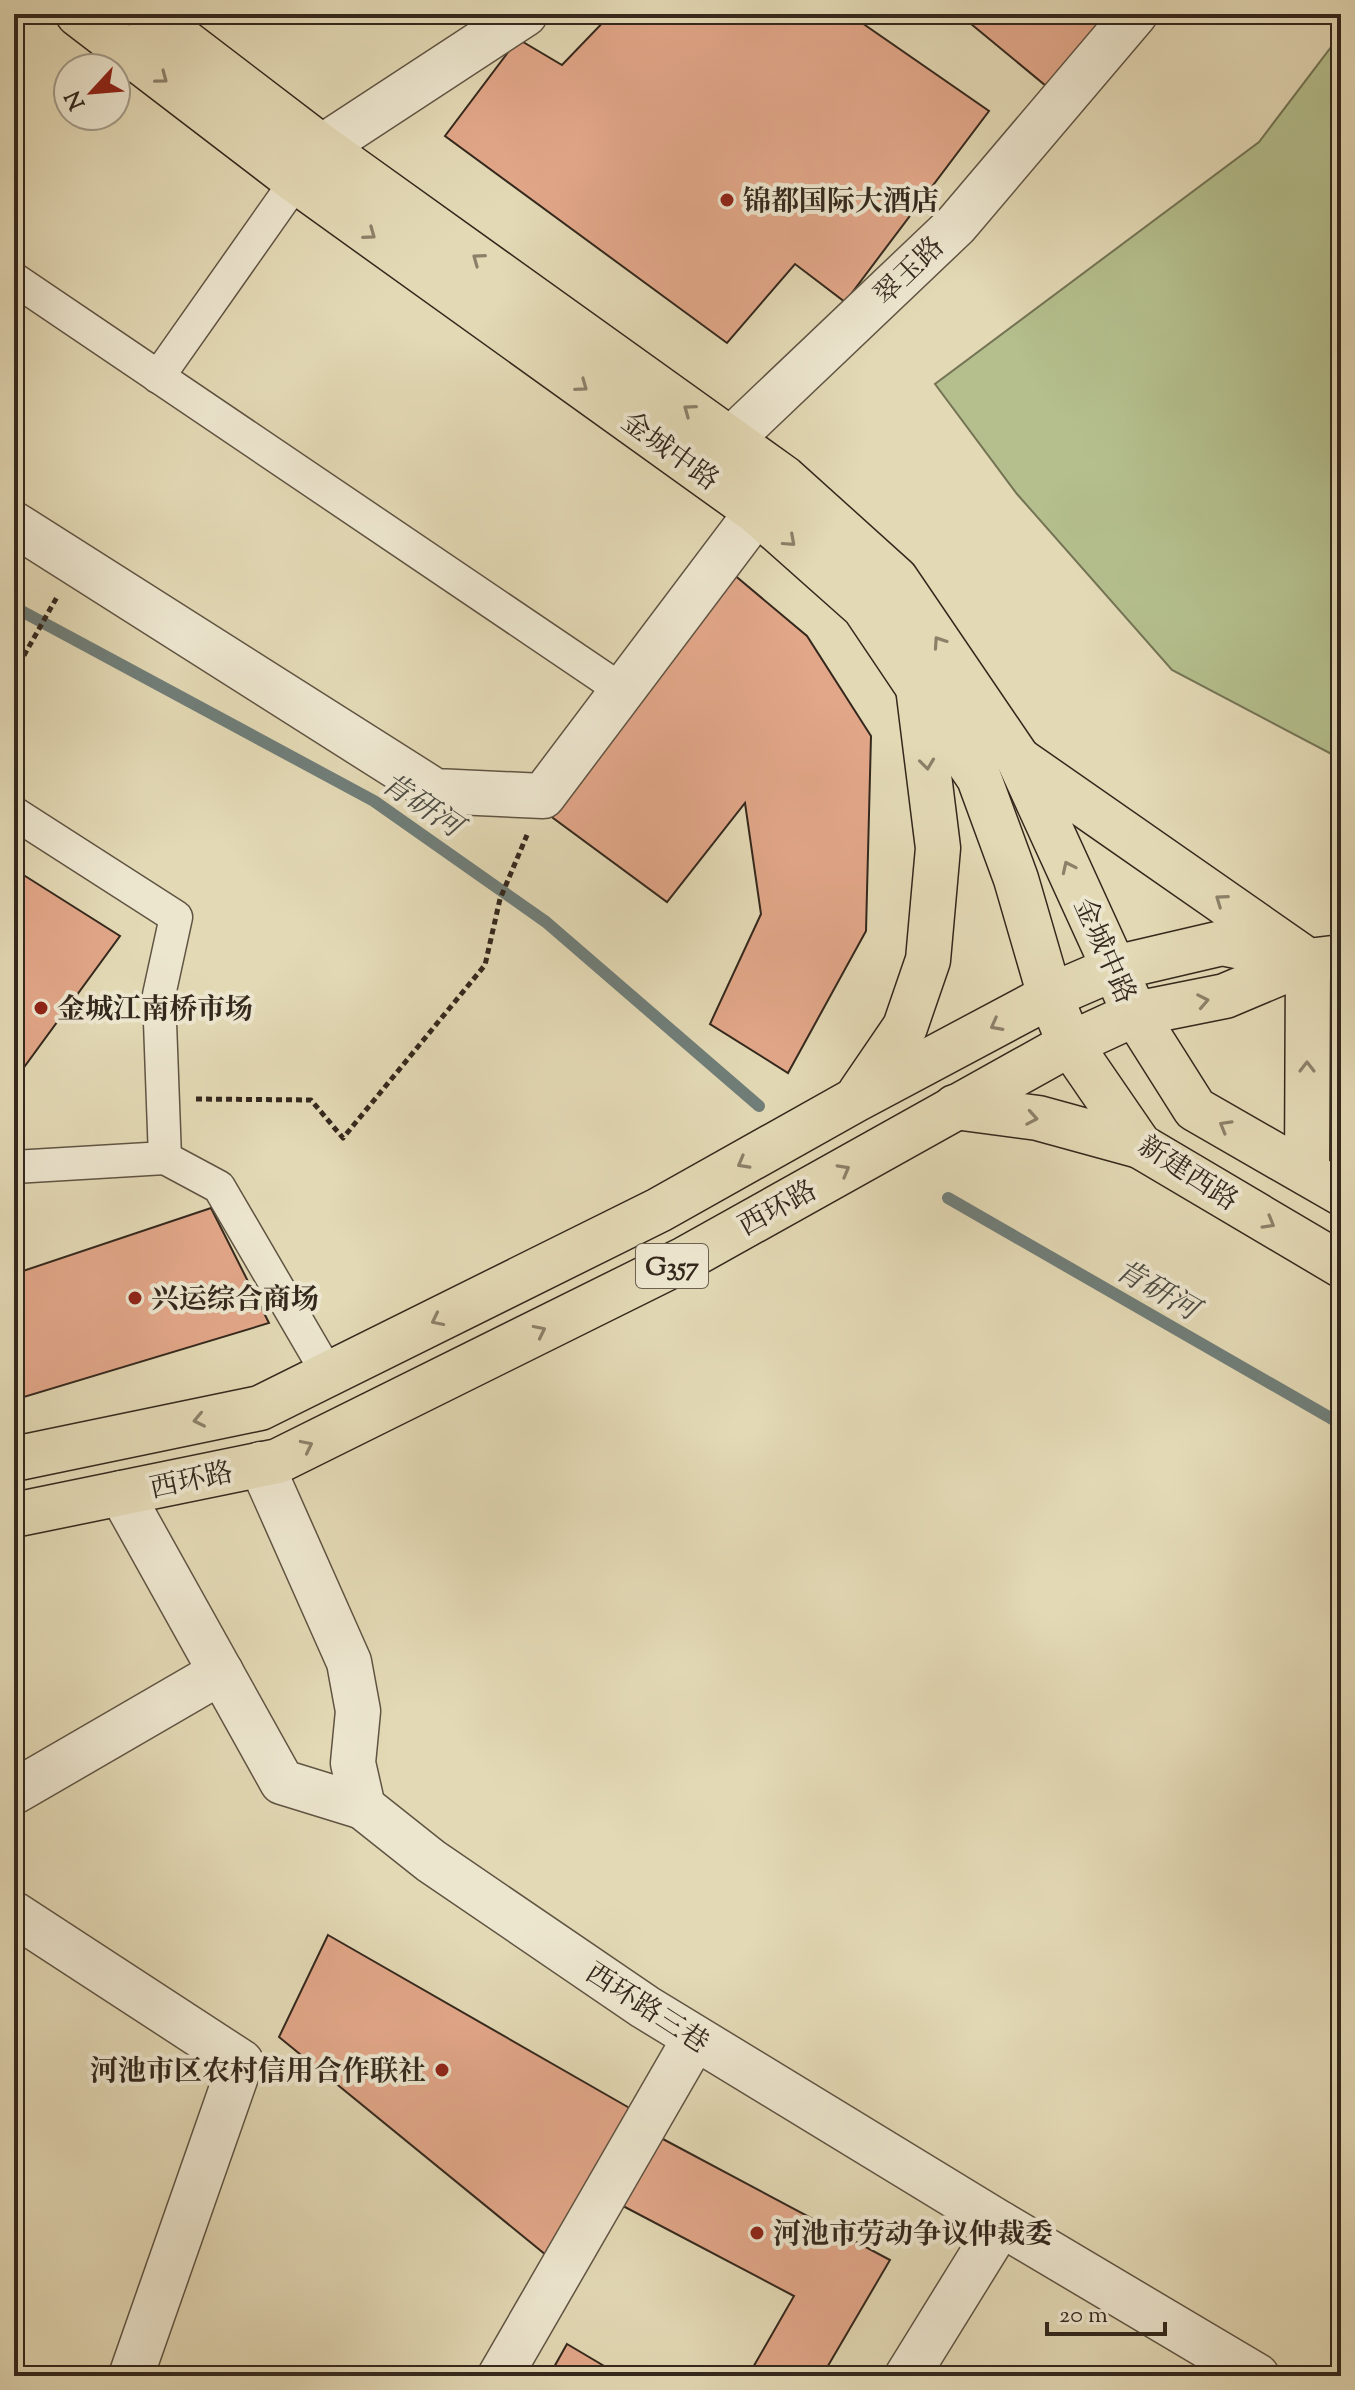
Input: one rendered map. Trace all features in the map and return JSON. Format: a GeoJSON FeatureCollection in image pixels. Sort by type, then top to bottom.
{"type":"FeatureCollection","features":[{"type":"Feature","properties":{"kind":"main road","name":"金城中路"},"geometry":{"type":"LineString","coordinates":[[78,14],[730,440],[784,478],[896,579],[1019,760],[1135,1014]]}},
{"type":"Feature","properties":{"kind":"main road","name":"金城中路"},"geometry":{"type":"LineString","coordinates":[[148,14],[309,164],[757,512],[864,607],[979,778],[1016,879],[1050,996],[1070,1044]]}},
{"type":"Feature","properties":{"kind":"main road"},"geometry":{"type":"LineString","coordinates":[[855,1100],[905,1027],[928,960],[938,848],[918,687]]}},
{"type":"Feature","properties":{"kind":"main road"},"geometry":{"type":"LineString","coordinates":[[1019,760],[1325,959],[1324,1183]]}},
{"type":"Feature","properties":{"kind":"main road","name":"西环路"},"geometry":{"type":"LineString","coordinates":[[14,1459],[260,1408],[659,1210],[1050,996],[1115,968],[1222,943],[1325,959]]}},
{"type":"Feature","properties":{"kind":"main road","name":"西环路"},"geometry":{"type":"LineString","coordinates":[[14,1515],[278,1461],[685,1259],[1070,1044],[1135,1014],[1225,996],[1325,959]]}},
{"type":"Feature","properties":{"kind":"main road","name":"新建西路"},"geometry":{"type":"LineString","coordinates":[[1135,1014],[1195,1109],[1324,1183]]}},
{"type":"Feature","properties":{"kind":"main road","name":"新建西路"},"geometry":{"type":"LineString","coordinates":[[1070,1044],[1140,1146],[1341,1265]]}},
{"type":"Feature","properties":{"kind":"main road"},"geometry":{"type":"LineString","coordinates":[[955,1107],[1038,1118],[1140,1146]]}},
{"type":"Feature","properties":{"kind":"street"},"geometry":{"type":"LineString","coordinates":[[158,377],[309,164],[525,14]]}},
{"type":"Feature","properties":{"kind":"street","name":"翠玉路"},"geometry":{"type":"LineString","coordinates":[[730,440],[956,225],[1135,14]]}},
{"type":"Feature","properties":{"kind":"street"},"geometry":{"type":"LineString","coordinates":[[14,279],[623,691]]}},
{"type":"Feature","properties":{"kind":"street"},"geometry":{"type":"LineString","coordinates":[[14,524],[435,791],[543,796],[757,512]]}},
{"type":"Feature","properties":{"kind":"street"},"geometry":{"type":"LineString","coordinates":[[14,813],[176,917],[159,995],[165,1158]]}},
{"type":"Feature","properties":{"kind":"street"},"geometry":{"type":"LineString","coordinates":[[14,1167],[165,1158],[219,1187],[328,1374]]}},
{"type":"Feature","properties":{"kind":"street"},"geometry":{"type":"LineString","coordinates":[[121,1493],[282,1782],[363,1807],[353,1763],[358,1711],[349,1662],[261,1464]]}},
{"type":"Feature","properties":{"kind":"street"},"geometry":{"type":"LineString","coordinates":[[14,1792],[221,1672]]}},
{"type":"Feature","properties":{"kind":"street","name":"西环路三巷"},"geometry":{"type":"LineString","coordinates":[[363,1807],[431,1861],[645,2007],[1257,2376]]}},
{"type":"Feature","properties":{"kind":"street"},"geometry":{"type":"LineString","coordinates":[[14,1914],[241,2062],[131,2376]]}},
{"type":"Feature","properties":{"kind":"street"},"geometry":{"type":"LineString","coordinates":[[500,2376],[695,2038]]}},
{"type":"Feature","properties":{"kind":"street"},"geometry":{"type":"LineString","coordinates":[[907,2376],[1001,2224]]}},
{"type":"Feature","properties":{"kind":"path"},"geometry":{"type":"LineString","coordinates":[[14,673],[56,600]]}},
{"type":"Feature","properties":{"kind":"path"},"geometry":{"type":"LineString","coordinates":[[163,1098],[311,1100],[343,1138],[485,965],[500,899],[513,868]]}},
{"type":"Feature","properties":{"kind":"green space"},"geometry":{"type":"Polygon","coordinates":[[[1341,34],[1341,759],[1172,670],[1017,494],[935,384],[1259,142],[1341,34]]]}},
{"type":"Feature","properties":{"kind":"building","name":"锦都国际大酒店"},"geometry":{"type":"Polygon","coordinates":[[[611,14],[849,14],[989,111],[845,302],[795,264],[727,343],[445,136],[518,39],[562,65],[611,14]]]}},
{"type":"Feature","properties":{"kind":"building"},"geometry":{"type":"Polygon","coordinates":[[[959,14],[1135,14],[1063,100],[959,14]]]}},
{"type":"Feature","properties":{"kind":"building"},"geometry":{"type":"Polygon","coordinates":[[[726,568],[807,636],[871,736],[866,931],[788,1073],[710,1024],[761,914],[745,803],[667,902],[549,815],[726,568]]]}},
{"type":"Feature","properties":{"kind":"building","name":"金城江南桥市场"},"geometry":{"type":"Polygon","coordinates":[[[14,869],[120,936],[14,1081],[14,869]]]}},
{"type":"Feature","properties":{"kind":"building","name":"兴运综合商场"},"geometry":{"type":"Polygon","coordinates":[[[211,1208],[269,1323],[14,1400],[14,1274],[211,1208]]]}},
{"type":"Feature","properties":{"kind":"building","name":"河池市区农村信用合作联社"},"geometry":{"type":"Polygon","coordinates":[[[328,1935],[633,2110],[546,2255],[279,2037],[328,1935]]]}},
{"type":"Feature","properties":{"kind":"building","name":"河池市劳动争议仲裁委"},"geometry":{"type":"Polygon","coordinates":[[[661,2138],[890,2260],[822,2376],[748,2376],[794,2296],[623,2206],[661,2138]]]}},
{"type":"Feature","properties":{"kind":"building"},"geometry":{"type":"Polygon","coordinates":[[[567,2344],[621,2376],[549,2376],[567,2344]]]}},
{"type":"Feature","properties":{"kind":"waterway","name":"肯研河"},"geometry":{"type":"LineString","coordinates":[[14,607],[374,801],[546,922],[759,1106]]}},
{"type":"Feature","properties":{"kind":"waterway","name":"肯研河"},"geometry":{"type":"LineString","coordinates":[[948,1198],[1341,1424]]}},
{"type":"Feature","properties":{"kind":"place","name":"锦都国际大酒店"},"geometry":{"type":"Point","coordinates":[727,200]}},
{"type":"Feature","properties":{"kind":"place","name":"金城江南桥市场"},"geometry":{"type":"Point","coordinates":[41,1008]}},
{"type":"Feature","properties":{"kind":"place","name":"兴运综合商场"},"geometry":{"type":"Point","coordinates":[135,1298]}},
{"type":"Feature","properties":{"kind":"place","name":"河池市区农村信用合作联社"},"geometry":{"type":"Point","coordinates":[442,2070]}},
{"type":"Feature","properties":{"kind":"place","name":"河池市劳动争议仲裁委"},"geometry":{"type":"Point","coordinates":[757,2233]}}]}
